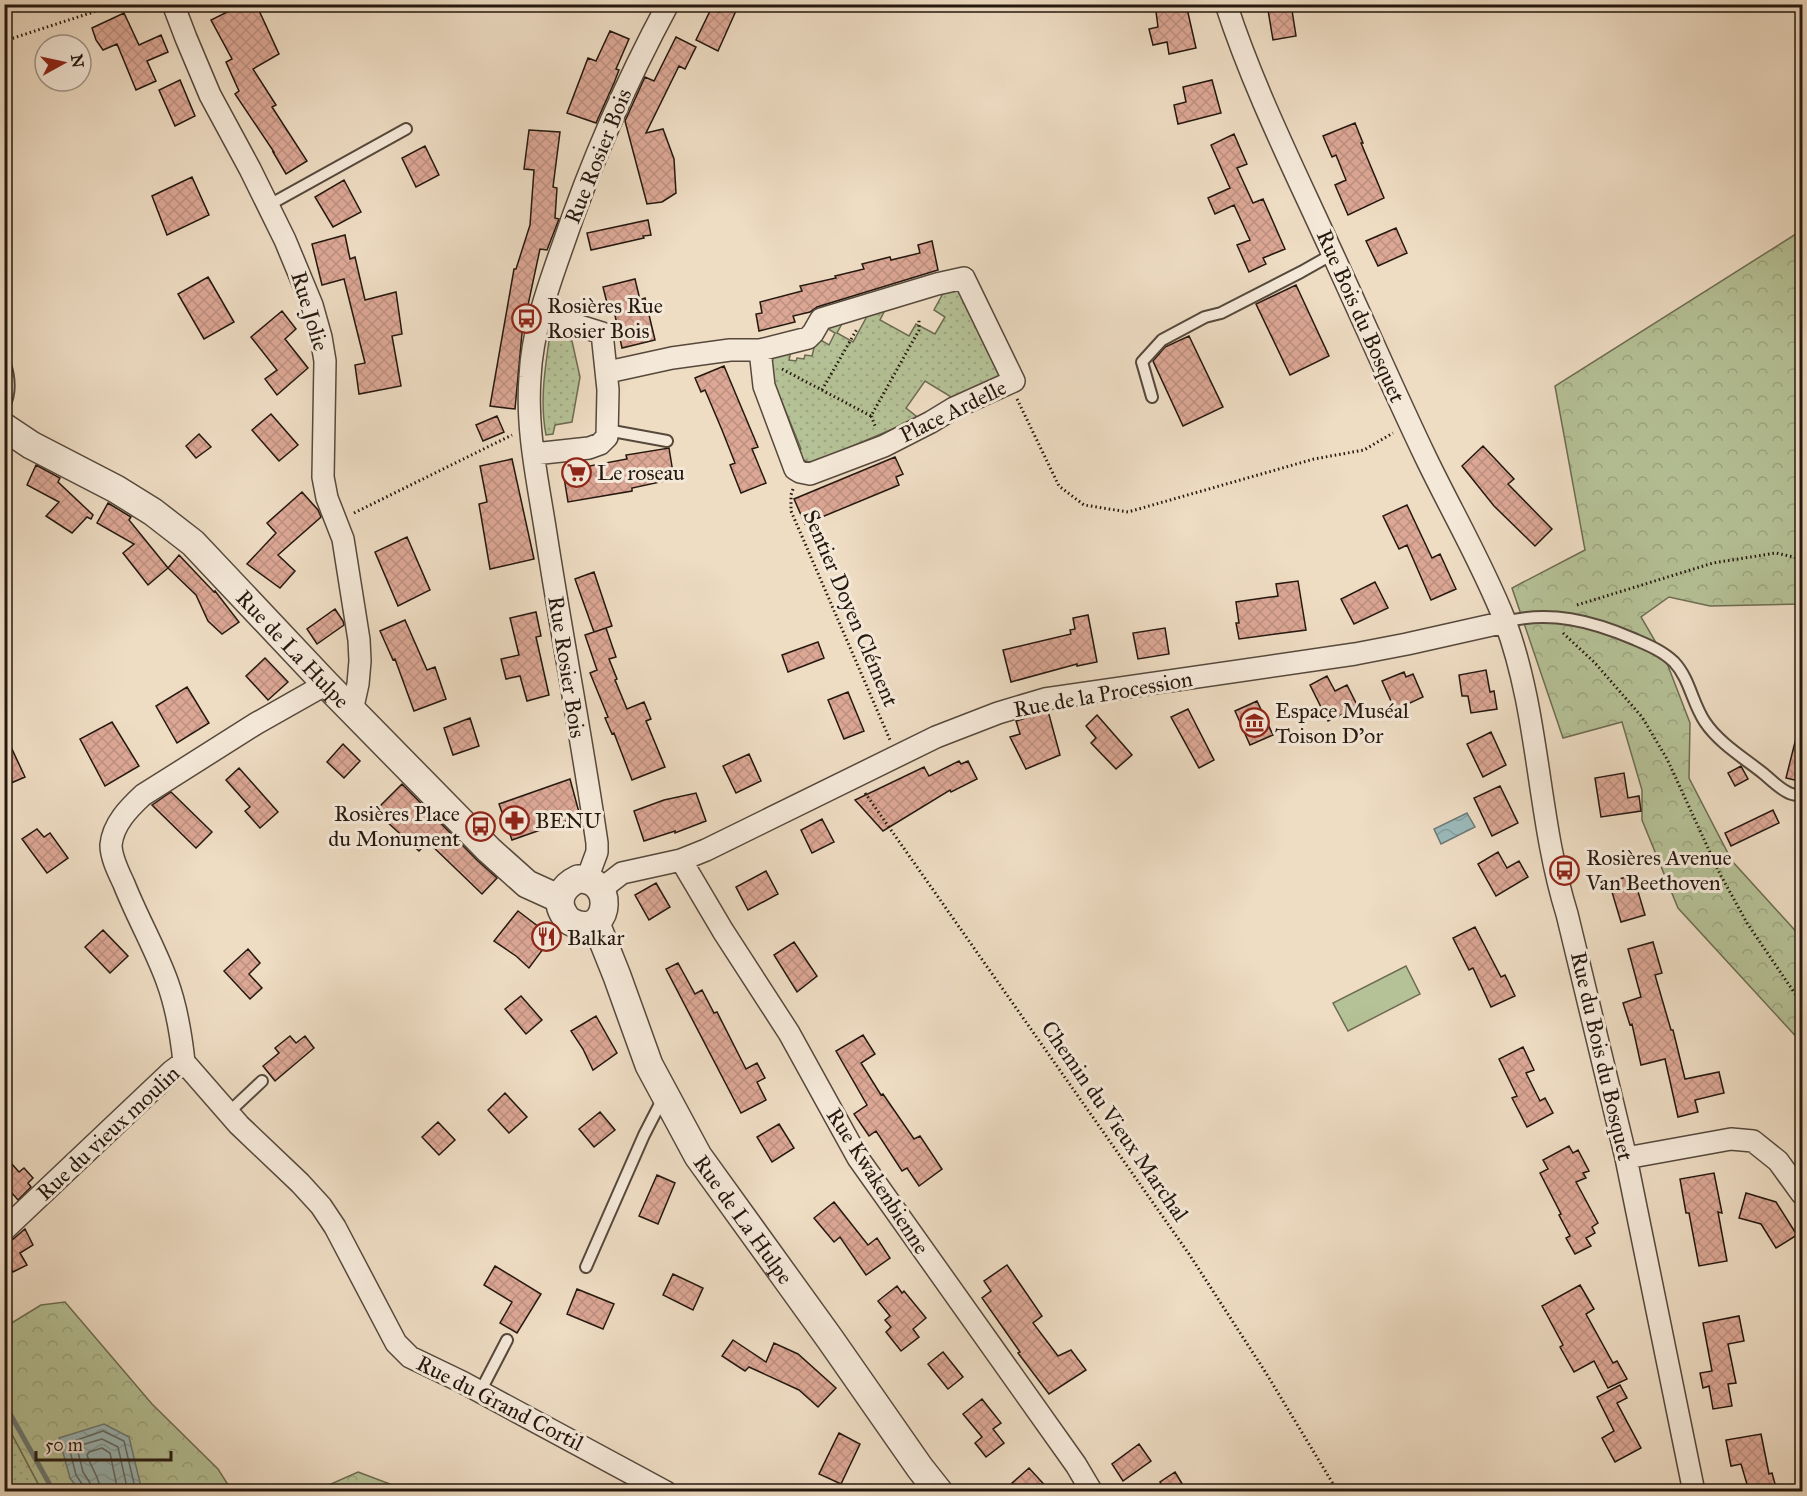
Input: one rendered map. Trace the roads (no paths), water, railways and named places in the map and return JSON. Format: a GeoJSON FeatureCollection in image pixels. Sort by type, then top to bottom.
{"type":"FeatureCollection","features":[{"type":"Feature","properties":{"kind":"street","name":"Rue Jolie"},"geometry":{"type":"LineString","coordinates":[[173,4],[210,94],[269,205],[296,265],[312,305],[321,337],[325,361],[323,477],[327,498],[343,539],[359,640],[358,684],[352,711]]}},
{"type":"Feature","properties":{"kind":"street","name":"Rue Rosier Bois"},"geometry":{"type":"LineString","coordinates":[[594,884],[597,843],[558,614],[530,426],[531,360],[541,314],[574,214],[605,132],[631,74],[668,4]]}},
{"type":"Feature","properties":{"kind":"street","name":"Rue Bois du Bosquet"},"geometry":{"type":"LineString","coordinates":[[1226,4],[1245,59],[1333,254],[1410,423],[1492,589],[1505,622]]}},
{"type":"Feature","properties":{"kind":"street","name":"Place Ardelle"},"geometry":{"type":"LineString","coordinates":[[964,278],[1014,381],[954,408],[884,446],[810,474],[795,469],[764,386],[761,355],[808,338],[820,319],[964,278]]}},
{"type":"Feature","properties":{"kind":"street"},"geometry":{"type":"LineString","coordinates":[[534,454],[589,448],[600,444],[607,437],[608,372],[602,333],[541,314]]}},
{"type":"Feature","properties":{"kind":"street"},"geometry":{"type":"LineString","coordinates":[[608,372],[672,358],[730,350],[761,355]]}},
{"type":"Feature","properties":{"kind":"street","name":"Rue de La Hulpe"},"geometry":{"type":"LineString","coordinates":[[4,427],[31,445],[116,489],[153,512],[193,543],[478,840],[527,884],[560,899]]}},
{"type":"Feature","properties":{"kind":"street","name":"Rue de la Procession"},"geometry":{"type":"LineString","coordinates":[[594,884],[622,873],[681,860],[706,850],[897,756],[972,722],[1045,699],[1355,654],[1407,645],[1505,622]]}},
{"type":"Feature","properties":{"kind":"street","name":"Rue du Bois du Bosquet"},"geometry":{"type":"LineString","coordinates":[[1505,622],[1528,701],[1561,894],[1626,1158],[1694,1491]]}},
{"type":"Feature","properties":{"kind":"street","name":"Rue du vieux moulin"},"geometry":{"type":"LineString","coordinates":[[4,1230],[184,1062],[178,1016],[166,980],[135,912],[111,845],[126,810],[143,795],[257,723],[326,684]]}},
{"type":"Feature","properties":{"kind":"street"},"geometry":{"type":"LineString","coordinates":[[597,843],[605,858],[622,873]]}},
{"type":"Feature","properties":{"kind":"street","name":"Rue Kwakenbienne"},"geometry":{"type":"LineString","coordinates":[[681,860],[723,931],[789,1033],[858,1158],[1076,1465],[1092,1491]]}},
{"type":"Feature","properties":{"kind":"street"},"geometry":{"type":"LineString","coordinates":[[578,879],[594,884],[603,896],[605,910],[602,916],[594,924],[584,926],[566,918],[561,909],[560,899],[563,890],[569,883],[578,879]]}},
{"type":"Feature","properties":{"kind":"street","name":"Rue de La Hulpe"},"geometry":{"type":"LineString","coordinates":[[594,924],[617,976],[649,1065],[698,1156],[920,1468],[939,1491]]}},
{"type":"Feature","properties":{"kind":"street","name":"Rue du Grand Cortil"},"geometry":{"type":"LineString","coordinates":[[184,1062],[239,1125],[300,1183],[326,1213],[396,1343],[410,1357],[666,1491]]}},
{"type":"Feature","properties":{"kind":"street"},"geometry":{"type":"LineString","coordinates":[[1626,1158],[1731,1139],[1753,1141],[1778,1161],[1803,1194]]}},
{"type":"Feature","properties":{"kind":"lane"},"geometry":{"type":"LineString","coordinates":[[269,205],[406,129]]}},
{"type":"Feature","properties":{"kind":"lane"},"geometry":{"type":"LineString","coordinates":[[1152,397],[1142,362],[1162,340],[1205,317],[1221,313],[1333,254]]}},
{"type":"Feature","properties":{"kind":"lane"},"geometry":{"type":"LineString","coordinates":[[4,361],[9,375],[7,401],[4,406]]}},
{"type":"Feature","properties":{"kind":"lane"},"geometry":{"type":"LineString","coordinates":[[607,430],[667,441]]}},
{"type":"Feature","properties":{"kind":"lane"},"geometry":{"type":"LineString","coordinates":[[1505,622],[1525,617],[1546,616],[1582,621],[1653,647],[1673,661],[1687,679],[1693,701],[1706,723],[1721,739],[1787,793],[1803,796]]}},
{"type":"Feature","properties":{"kind":"lane"},"geometry":{"type":"LineString","coordinates":[[228,1113],[262,1082]]}},
{"type":"Feature","properties":{"kind":"lane"},"geometry":{"type":"LineString","coordinates":[[586,1267],[644,1135],[664,1096]]}},
{"type":"Feature","properties":{"kind":"lane"},"geometry":{"type":"LineString","coordinates":[[480,1392],[507,1340]]}},
{"type":"Feature","properties":{"kind":"water"},"geometry":{"type":"Polygon","coordinates":[[[1467,813],[1475,827],[1441,844],[1434,829],[1467,813]]]}},
{"type":"Feature","properties":{"kind":"water"},"geometry":{"type":"Polygon","coordinates":[[[104,1424],[129,1437],[142,1491],[80,1491],[70,1478],[59,1438],[104,1424]]]}},
{"type":"Feature","properties":{"kind":"waterway"},"geometry":{"type":"LineString","coordinates":[[4,1403],[54,1492]]}},
{"type":"Feature","properties":{"kind":"place","name":"Rosières Rue Rosier Bois"},"geometry":{"type":"Point","coordinates":[526,318]}},
{"type":"Feature","properties":{"kind":"place","name":"Le roseau"},"geometry":{"type":"Point","coordinates":[576,472]}},
{"type":"Feature","properties":{"kind":"place","name":"Espace Muséal Toison D'or"},"geometry":{"type":"Point","coordinates":[1254,723]}},
{"type":"Feature","properties":{"kind":"place","name":"BENU"},"geometry":{"type":"Point","coordinates":[514,820]}},
{"type":"Feature","properties":{"kind":"place","name":"Rosières Place du Monument"},"geometry":{"type":"Point","coordinates":[481,826]}},
{"type":"Feature","properties":{"kind":"place","name":"Rosières Avenue Van Beethoven"},"geometry":{"type":"Point","coordinates":[1565,870]}},
{"type":"Feature","properties":{"kind":"place","name":"Balkar"},"geometry":{"type":"Point","coordinates":[546,937]}}]}
